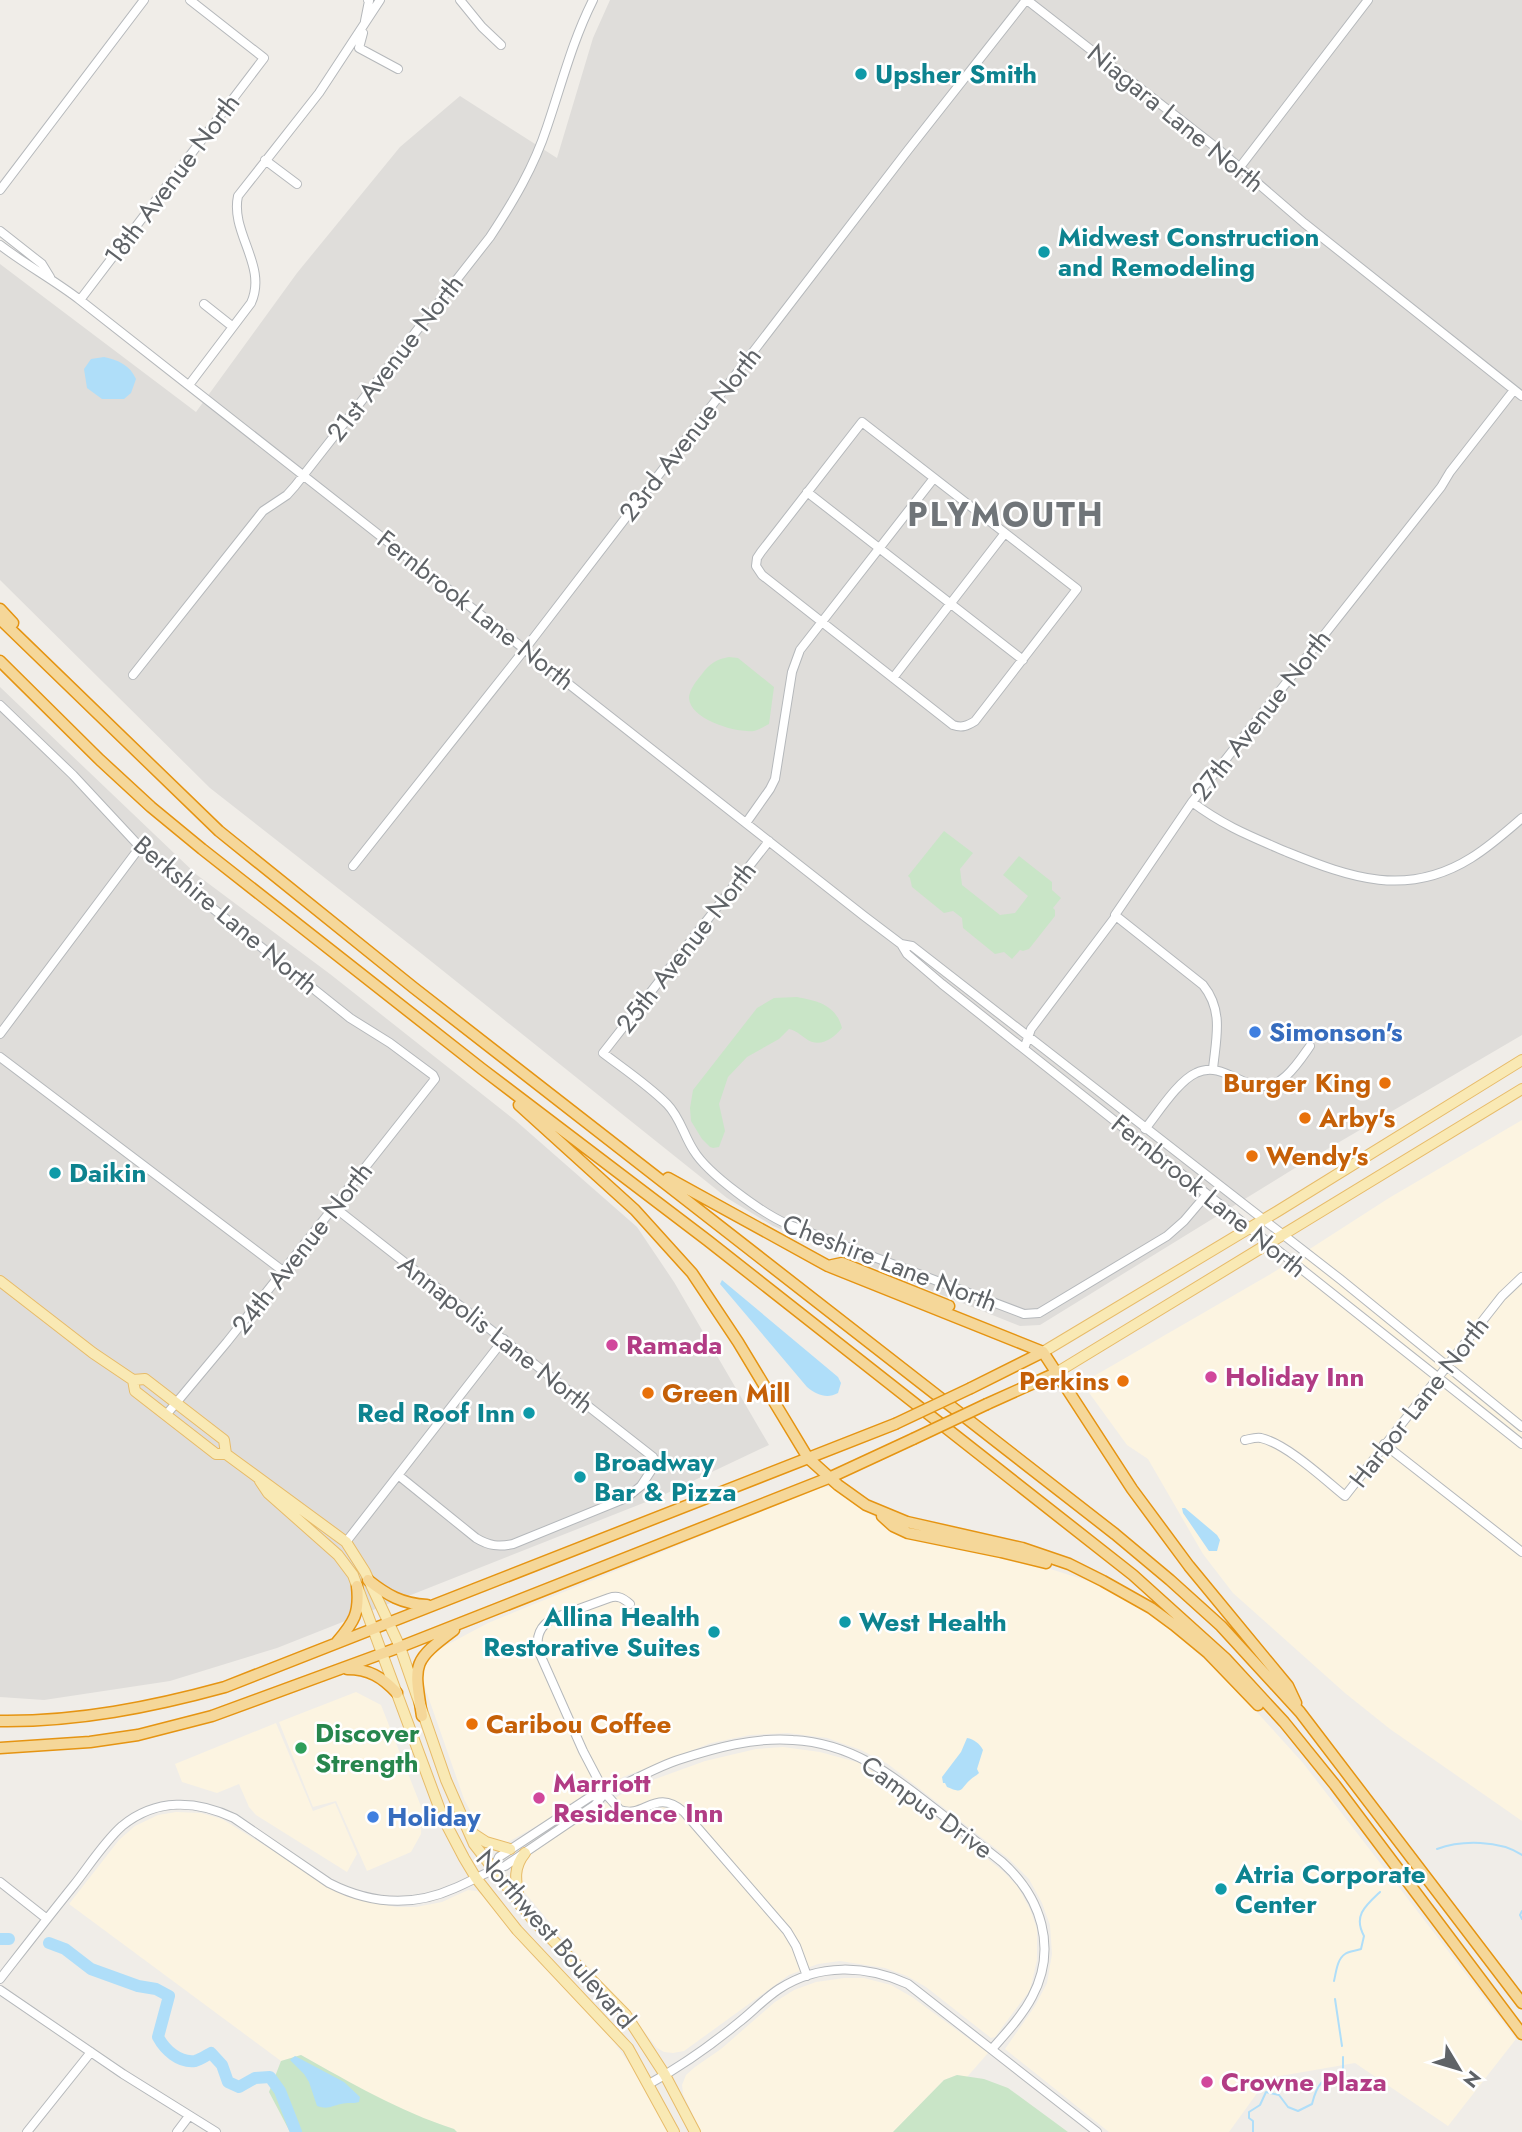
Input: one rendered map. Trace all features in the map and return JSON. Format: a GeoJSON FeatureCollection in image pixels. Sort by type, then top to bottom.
{"type":"FeatureCollection","features":[{"type":"Feature","properties":{"kind":"highway"},"geometry":{"type":"LineString","coordinates":[[0,609],[14,624],[25,643]]}},
{"type":"Feature","properties":{"kind":"highway"},"geometry":{"type":"LineString","coordinates":[[0,619],[219,831],[414,988],[1133,1549],[1222,1626],[1300,1712],[1522,2003]]}},
{"type":"Feature","properties":{"kind":"highway"},"geometry":{"type":"LineString","coordinates":[[0,662],[100,760],[161,815],[482,1069],[707,1240],[1133,1574],[1225,1658],[1284,1722],[1335,1785],[1522,2034]]}},
{"type":"Feature","properties":{"kind":"highway"},"geometry":{"type":"LineString","coordinates":[[482,1069],[635,1210],[692,1273],[738,1342],[808,1458],[838,1485],[877,1511],[917,1525],[1022,1548],[1069,1564],[1151,1608],[1208,1653],[1335,1785]]}},
{"type":"Feature","properties":{"kind":"highway"},"geometry":{"type":"LineString","coordinates":[[618,1147],[692,1193],[828,1266],[1043,1352],[1132,1489],[1189,1566],[1288,1686],[1300,1712]]}},
{"type":"Feature","properties":{"kind":"highway"},"geometry":{"type":"LineString","coordinates":[[0,1721],[97,1715],[183,1699],[225,1687],[895,1424],[1043,1352]]}},
{"type":"Feature","properties":{"kind":"highway"},"geometry":{"type":"LineString","coordinates":[[0,1748],[90,1742],[138,1735],[212,1716],[383,1654],[831,1477],[1056,1373]]}},
{"type":"Feature","properties":{"kind":"highway"},"geometry":{"type":"LineString","coordinates":[[368,1580],[398,1600],[433,1605]]}},
{"type":"Feature","properties":{"kind":"highway"},"geometry":{"type":"LineString","coordinates":[[335,1644],[355,1619],[359,1600],[357,1586]]}},
{"type":"Feature","properties":{"kind":"highway"},"geometry":{"type":"LineString","coordinates":[[422,1716],[417,1671],[420,1661],[424,1653],[464,1622]]}},
{"type":"Feature","properties":{"kind":"highway"},"geometry":{"type":"LineString","coordinates":[[341,1669],[373,1672],[397,1693]]}},
{"type":"Feature","properties":{"kind":"main road"},"geometry":{"type":"LineString","coordinates":[[1043,1352],[1522,1060]]}},
{"type":"Feature","properties":{"kind":"main road"},"geometry":{"type":"LineString","coordinates":[[1056,1373],[1522,1089]]}},
{"type":"Feature","properties":{"kind":"main road"},"geometry":{"type":"LineString","coordinates":[[0,1281],[93,1353],[133,1380],[145,1380],[177,1404],[224,1440],[226,1454]]}},
{"type":"Feature","properties":{"kind":"main road"},"geometry":{"type":"LineString","coordinates":[[133,1380],[135,1391],[216,1454],[226,1454],[346,1542]]}},
{"type":"Feature","properties":{"kind":"main road","name":"Northwest Boulevard"},"geometry":{"type":"LineString","coordinates":[[258,1478],[268,1493],[338,1555],[353,1575],[443,1818],[476,1878],[517,1930],[628,2048],[674,2132]]}},
{"type":"Feature","properties":{"kind":"main road","name":"Northwest Boulevard"},"geometry":{"type":"LineString","coordinates":[[346,1542],[368,1580],[400,1647],[422,1716],[474,1844],[520,1905],[626,2015],[665,2075],[695,2132]]}},
{"type":"Feature","properties":{"kind":"main road"},"geometry":{"type":"LineString","coordinates":[[466,1827],[486,1842],[510,1849]]}},
{"type":"Feature","properties":{"kind":"main road"},"geometry":{"type":"LineString","coordinates":[[520,1905],[516,1870],[525,1853]]}},
{"type":"Feature","properties":{"kind":"street"},"geometry":{"type":"LineString","coordinates":[[0,190],[144,0]]}},
{"type":"Feature","properties":{"kind":"street","name":"18th Avenue North"},"geometry":{"type":"LineString","coordinates":[[80,300],[264,58],[190,0]]}},
{"type":"Feature","properties":{"kind":"street"},"geometry":{"type":"LineString","coordinates":[[368,0],[359,48],[398,69]]}},
{"type":"Feature","properties":{"kind":"street"},"geometry":{"type":"LineString","coordinates":[[189,385],[251,303],[257,285],[237,214],[236,205],[243,188],[318,93],[380,0]]}},
{"type":"Feature","properties":{"kind":"street"},"geometry":{"type":"LineString","coordinates":[[460,0],[501,45]]}},
{"type":"Feature","properties":{"kind":"street","name":"21st Avenue North"},"geometry":{"type":"LineString","coordinates":[[133,674],[262,511],[286,495],[304,475],[507,211],[536,157],[571,48],[593,0]]}},
{"type":"Feature","properties":{"kind":"street","name":"Niagara Lane North"},"geometry":{"type":"LineString","coordinates":[[1026,0],[1240,167],[1304,223],[1522,396]]}},
{"type":"Feature","properties":{"kind":"street","name":"23rd Avenue North"},"geometry":{"type":"LineString","coordinates":[[353,866],[1026,0]]}},
{"type":"Feature","properties":{"kind":"street"},"geometry":{"type":"LineString","coordinates":[[1240,167],[1368,0]]}},
{"type":"Feature","properties":{"kind":"street"},"geometry":{"type":"LineString","coordinates":[[265,160],[297,184]]}},
{"type":"Feature","properties":{"kind":"street","name":"Fernbrook Lane North"},"geometry":{"type":"LineString","coordinates":[[0,231],[42,264],[50,277]]}},
{"type":"Feature","properties":{"kind":"street","name":"Fernbrook Lane North"},"geometry":{"type":"LineString","coordinates":[[0,245],[80,300],[901,944],[907,954],[1024,1049],[1522,1444]]}},
{"type":"Feature","properties":{"kind":"street"},"geometry":{"type":"LineString","coordinates":[[204,304],[233,327]]}},
{"type":"Feature","properties":{"kind":"street","name":"27th Avenue North"},"geometry":{"type":"LineString","coordinates":[[1024,1049],[1031,1029],[1116,916],[1192,802],[1441,487],[1514,390]]}},
{"type":"Feature","properties":{"kind":"street"},"geometry":{"type":"LineString","coordinates":[[862,422],[934,478],[1077,589],[975,721],[963,727],[953,725],[759,572],[756,566],[757,558],[862,422]]}},
{"type":"Feature","properties":{"kind":"street"},"geometry":{"type":"LineString","coordinates":[[746,823],[771,789],[775,779],[792,672],[800,650],[934,478]]}},
{"type":"Feature","properties":{"kind":"street"},"geometry":{"type":"LineString","coordinates":[[807,492],[1023,660]]}},
{"type":"Feature","properties":{"kind":"street"},"geometry":{"type":"LineString","coordinates":[[893,678],[1005,533]]}},
{"type":"Feature","properties":{"kind":"street","name":"Berkshire Lane North"},"geometry":{"type":"LineString","coordinates":[[0,705],[73,775],[140,847],[176,879],[350,1017],[390,1043],[435,1079]]}},
{"type":"Feature","properties":{"kind":"street"},"geometry":{"type":"LineString","coordinates":[[1192,802],[1236,831],[1331,870],[1371,880],[1413,879],[1453,868],[1472,858],[1522,818]]}},
{"type":"Feature","properties":{"kind":"street","name":"25th Avenue North"},"geometry":{"type":"LineString","coordinates":[[603,1053],[769,841]]}},
{"type":"Feature","properties":{"kind":"street"},"geometry":{"type":"LineString","coordinates":[[0,1034],[140,847]]}},
{"type":"Feature","properties":{"kind":"street"},"geometry":{"type":"LineString","coordinates":[[1116,916],[1203,985],[1209,993],[1214,1001],[1217,1018],[1213,1069]]}},
{"type":"Feature","properties":{"kind":"street","name":"Fernbrook Lane North"},"geometry":{"type":"LineString","coordinates":[[901,944],[912,946],[1028,1036],[1263,1219],[1522,1427]]}},
{"type":"Feature","properties":{"kind":"street"},"geometry":{"type":"LineString","coordinates":[[1145,1129],[1189,1077],[1197,1072],[1213,1069],[1227,1073],[1244,1083],[1265,1086],[1284,1078],[1310,1046]]}},
{"type":"Feature","properties":{"kind":"street","name":"Cheshire Lane North"},"geometry":{"type":"LineString","coordinates":[[603,1053],[666,1102],[694,1152],[708,1168],[770,1216],[1024,1314],[1039,1313],[1150,1248],[1184,1221],[1207,1194]]}},
{"type":"Feature","properties":{"kind":"street"},"geometry":{"type":"LineString","coordinates":[[0,1058],[283,1271]]}},
{"type":"Feature","properties":{"kind":"street","name":"24th Avenue North"},"geometry":{"type":"LineString","coordinates":[[166,1415],[435,1079]]}},
{"type":"Feature","properties":{"kind":"street","name":"Annapolis Lane North"},"geometry":{"type":"LineString","coordinates":[[334,1207],[653,1457],[656,1463],[641,1486],[626,1498],[513,1544],[500,1546],[482,1542],[398,1475]]}},
{"type":"Feature","properties":{"kind":"street","name":"Harbor Lane North"},"geometry":{"type":"LineString","coordinates":[[1245,1440],[1259,1437],[1274,1443],[1345,1496],[1502,1296],[1522,1277]]}},
{"type":"Feature","properties":{"kind":"street"},"geometry":{"type":"LineString","coordinates":[[346,1542],[504,1339]]}},
{"type":"Feature","properties":{"kind":"street"},"geometry":{"type":"LineString","coordinates":[[1384,1444],[1522,1552]]}},
{"type":"Feature","properties":{"kind":"street"},"geometry":{"type":"LineString","coordinates":[[630,1604],[616,1596],[554,1618],[542,1628],[537,1644],[570,1725],[613,1804],[627,1812],[634,1812],[660,1802],[673,1805],[684,1812],[787,1931],[796,1946],[807,1976]]}},
{"type":"Feature","properties":{"kind":"street","name":"Campus Drive"},"geometry":{"type":"LineString","coordinates":[[492,1870],[499,1857],[590,1797],[606,1793],[676,1761],[748,1742],[782,1740],[816,1742],[849,1752],[879,1767],[1002,1862],[1025,1886],[1034,1901],[1044,1934],[1040,1976],[1031,2000],[992,2049]]}},
{"type":"Feature","properties":{"kind":"street","name":"Campus Drive"},"geometry":{"type":"LineString","coordinates":[[47,1919],[121,1828],[150,1810],[177,1804],[202,1806],[234,1818],[329,1883],[363,1898],[382,1901],[419,1900],[446,1892],[505,1866],[595,1805],[606,1793]]}},
{"type":"Feature","properties":{"kind":"street"},"geometry":{"type":"LineString","coordinates":[[0,1882],[47,1919],[0,1979]]}},
{"type":"Feature","properties":{"kind":"street"},"geometry":{"type":"LineString","coordinates":[[649,2084],[709,2045],[780,1989],[807,1976],[854,1969],[890,1976],[908,1984],[1097,2132]]}},
{"type":"Feature","properties":{"kind":"street"},"geometry":{"type":"LineString","coordinates":[[0,1990],[216,2132]]}},
{"type":"Feature","properties":{"kind":"street"},"geometry":{"type":"LineString","coordinates":[[27,2132],[91,2052]]}},
{"type":"Feature","properties":{"kind":"street"},"geometry":{"type":"LineString","coordinates":[[177,2132],[189,2116]]}},
{"type":"Feature","properties":{"kind":"shaded area"},"geometry":{"type":"Polygon","coordinates":[[[610,0],[1522,0],[1522,1035],[1295,1168],[1040,1325],[1020,1326],[902,1279],[773,1226],[727,1198],[210,788],[0,580],[0,264],[196,412],[297,273],[400,147],[460,96],[557,158],[593,38],[610,0]]]}},
{"type":"Feature","properties":{"kind":"shaded area"},"geometry":{"type":"Polygon","coordinates":[[[0,687],[197,875],[330,974],[516,1121],[637,1227],[674,1282],[769,1445],[661,1496],[277,1648],[170,1681],[44,1700],[0,1697],[0,687]]]}},
{"type":"Feature","properties":{"kind":"shaded area"},"geometry":{"type":"Polygon","coordinates":[[[1522,1120],[1522,1821],[1390,1729],[1345,1693],[1233,1593],[1203,1554],[1148,1459],[1127,1445],[1082,1383],[1274,1272],[1389,1198],[1522,1120]]]}},
{"type":"Feature","properties":{"kind":"shaded area"},"geometry":{"type":"Polygon","coordinates":[[[819,1488],[836,1489],[899,1535],[1028,1562],[1095,1583],[1156,1615],[1236,1689],[1303,1763],[1516,2039],[1448,2126],[1355,2063],[1268,2078],[1229,2132],[1109,2132],[1005,2049],[1035,2006],[1047,1983],[1052,1954],[1050,1925],[1029,1879],[1009,1859],[888,1764],[861,1750],[827,1738],[788,1733],[750,1735],[711,1743],[623,1777],[510,1841],[500,1844],[489,1839],[480,1830],[464,1799],[423,1682],[422,1670],[428,1655],[488,1623],[819,1488]]]}},
{"type":"Feature","properties":{"kind":"shaded area"},"geometry":{"type":"Polygon","coordinates":[[[356,1692],[381,1705],[422,1809],[421,1834],[411,1852],[367,1871],[336,1801],[313,1807],[279,1722],[356,1692]]]}},
{"type":"Feature","properties":{"kind":"shaded area"},"geometry":{"type":"Polygon","coordinates":[[[276,1723],[313,1811],[335,1803],[357,1854],[347,1872],[256,1815],[249,1807],[239,1784],[217,1793],[182,1782],[175,1764],[276,1723]]]}},
{"type":"Feature","properties":{"kind":"shaded area"},"geometry":{"type":"Polygon","coordinates":[[[783,1747],[820,1752],[860,1763],[891,1783],[1004,1872],[1018,1887],[1037,1929],[1037,1960],[1030,1990],[995,2037],[991,2038],[926,1987],[907,1976],[885,1968],[840,1961],[818,1964],[789,1975],[684,2051],[664,2052],[657,2048],[521,1888],[519,1882],[523,1862],[529,1855],[587,1814],[636,1786],[705,1761],[756,1749],[783,1747]]]}},
{"type":"Feature","properties":{"kind":"shaded area"},"geometry":{"type":"Polygon","coordinates":[[[176,1812],[201,1813],[222,1819],[348,1897],[396,1907],[416,1907],[442,1902],[468,1890],[477,1891],[486,1898],[528,1951],[608,2034],[637,2074],[671,2132],[457,2132],[379,2099],[301,2055],[281,2061],[69,1904],[119,1840],[135,1826],[158,1815],[176,1812]]]}},
{"type":"Feature","properties":{"kind":"shaded area"},"geometry":{"type":"Polygon","coordinates":[[[864,1978],[891,1985],[912,1997],[988,2053],[967,2077],[957,2075],[944,2080],[893,2132],[701,2132],[683,2094],[682,2085],[686,2075],[775,2002],[794,1990],[816,1982],[864,1978]]]}},
{"type":"Feature","properties":{"kind":"green space"},"geometry":{"type":"Polygon","coordinates":[[[729,657],[738,658],[774,687],[769,724],[758,730],[746,731],[726,727],[706,719],[691,706],[689,695],[698,679],[710,665],[729,657]]]}},
{"type":"Feature","properties":{"kind":"green space"},"geometry":{"type":"Polygon","coordinates":[[[944,831],[973,853],[960,869],[962,885],[1000,915],[1015,913],[1028,896],[1003,875],[1019,856],[1052,882],[1052,890],[1061,898],[1053,908],[1055,916],[1029,949],[1020,950],[1012,959],[1004,952],[995,954],[963,928],[962,918],[953,911],[944,913],[912,887],[908,876],[944,831]]]}},
{"type":"Feature","properties":{"kind":"green space"},"geometry":{"type":"Polygon","coordinates":[[[797,997],[831,1009],[842,1028],[830,1039],[820,1043],[810,1041],[789,1029],[779,1039],[747,1057],[728,1077],[719,1104],[725,1131],[719,1147],[710,1147],[691,1121],[693,1090],[757,1008],[774,998],[797,997]]]}},
{"type":"Feature","properties":{"kind":"green space"},"geometry":{"type":"Polygon","coordinates":[[[301,2055],[376,2096],[457,2132],[290,2132],[269,2092],[281,2061],[301,2055]]]}},
{"type":"Feature","properties":{"kind":"green space"},"geometry":{"type":"Polygon","coordinates":[[[957,2075],[984,2079],[1008,2088],[1068,2132],[893,2132],[944,2080],[957,2075]]]}},
{"type":"Feature","properties":{"kind":"water"},"geometry":{"type":"Polygon","coordinates":[[[104,357],[123,364],[136,379],[131,393],[124,399],[102,399],[87,388],[84,369],[91,359],[104,357]]]}},
{"type":"Feature","properties":{"kind":"water"},"geometry":{"type":"Polygon","coordinates":[[[722,1280],[838,1377],[841,1383],[838,1393],[822,1395],[807,1387],[720,1284],[722,1280]]]}},
{"type":"Feature","properties":{"kind":"water"},"geometry":{"type":"Polygon","coordinates":[[[1182,1508],[1217,1535],[1220,1540],[1217,1551],[1209,1551],[1182,1508]]]}},
{"type":"Feature","properties":{"kind":"water"},"geometry":{"type":"Polygon","coordinates":[[[967,1738],[976,1742],[983,1750],[977,1769],[979,1773],[961,1790],[956,1790],[947,1787],[942,1777],[961,1752],[967,1738]]]}},
{"type":"Feature","properties":{"kind":"water"},"geometry":{"type":"Polygon","coordinates":[[[295,2056],[344,2082],[360,2097],[359,2102],[327,2108],[317,2106],[309,2082],[290,2060],[295,2056]]]}},
{"type":"Feature","properties":{"kind":"waterway"},"geometry":{"type":"LineString","coordinates":[[1437,1849],[1457,1844],[1480,1843],[1503,1846],[1522,1855]]}},
{"type":"Feature","properties":{"kind":"waterway"},"geometry":{"type":"LineString","coordinates":[[1334,1981],[1342,1956],[1361,1949],[1364,1936],[1360,1917],[1365,1907],[1380,1892]]}},
{"type":"Feature","properties":{"kind":"waterway"},"geometry":{"type":"LineString","coordinates":[[1522,1911],[1522,1919]]}},
{"type":"Feature","properties":{"kind":"waterway"},"geometry":{"type":"LineString","coordinates":[[0,1939],[9,1939]]}},
{"type":"Feature","properties":{"kind":"waterway"},"geometry":{"type":"LineString","coordinates":[[49,1943],[65,1949],[91,1969],[138,1986],[156,1989],[169,1996],[158,2037],[164,2047],[178,2058],[189,2061],[211,2053],[222,2065],[228,2082],[239,2087],[255,2078],[270,2077],[280,2091],[296,2132]]}},
{"type":"Feature","properties":{"kind":"waterway"},"geometry":{"type":"LineString","coordinates":[[1335,1999],[1342,2046]]}},
{"type":"Feature","properties":{"kind":"waterway"},"geometry":{"type":"LineString","coordinates":[[1253,2132],[1253,2121],[1249,2118],[1249,2112],[1260,2105],[1266,2092],[1279,2095],[1288,2107],[1298,2111],[1312,2104],[1322,2082],[1343,2071],[1343,2057]]}},
{"type":"Feature","properties":{"kind":"place","name":"Upsher Smith"},"geometry":{"type":"Point","coordinates":[861,74]}},
{"type":"Feature","properties":{"kind":"place","name":"Midwest Construction and Remodeling"},"geometry":{"type":"Point","coordinates":[1044,252]}},
{"type":"Feature","properties":{"kind":"place","name":"Simonson's"},"geometry":{"type":"Point","coordinates":[1255,1032]}},
{"type":"Feature","properties":{"kind":"place","name":"Burger King"},"geometry":{"type":"Point","coordinates":[1385,1083]}},
{"type":"Feature","properties":{"kind":"place","name":"Arby's"},"geometry":{"type":"Point","coordinates":[1305,1118]}},
{"type":"Feature","properties":{"kind":"place","name":"Wendy's"},"geometry":{"type":"Point","coordinates":[1252,1156]}},
{"type":"Feature","properties":{"kind":"place","name":"Daikin"},"geometry":{"type":"Point","coordinates":[55,1173]}},
{"type":"Feature","properties":{"kind":"place","name":"Ramada"},"geometry":{"type":"Point","coordinates":[612,1345]}},
{"type":"Feature","properties":{"kind":"place","name":"Holiday Inn"},"geometry":{"type":"Point","coordinates":[1211,1377]}},
{"type":"Feature","properties":{"kind":"place","name":"Perkins"},"geometry":{"type":"Point","coordinates":[1123,1381]}},
{"type":"Feature","properties":{"kind":"place","name":"Green Mill"},"geometry":{"type":"Point","coordinates":[648,1393]}},
{"type":"Feature","properties":{"kind":"place","name":"Red Roof Inn"},"geometry":{"type":"Point","coordinates":[529,1413]}},
{"type":"Feature","properties":{"kind":"place","name":"Broadway Bar & Pizza"},"geometry":{"type":"Point","coordinates":[580,1477]}},
{"type":"Feature","properties":{"kind":"place","name":"West Health"},"geometry":{"type":"Point","coordinates":[845,1622]}},
{"type":"Feature","properties":{"kind":"place","name":"Allina Health Restorative Suites"},"geometry":{"type":"Point","coordinates":[714,1632]}},
{"type":"Feature","properties":{"kind":"place","name":"Caribou Coffee"},"geometry":{"type":"Point","coordinates":[472,1724]}},
{"type":"Feature","properties":{"kind":"place","name":"Discover Strength"},"geometry":{"type":"Point","coordinates":[301,1748]}},
{"type":"Feature","properties":{"kind":"place","name":"Marriott Residence Inn"},"geometry":{"type":"Point","coordinates":[539,1798]}},
{"type":"Feature","properties":{"kind":"place","name":"Holiday"},"geometry":{"type":"Point","coordinates":[373,1817]}},
{"type":"Feature","properties":{"kind":"place","name":"Atria Corporate Center"},"geometry":{"type":"Point","coordinates":[1221,1889]}},
{"type":"Feature","properties":{"kind":"place","name":"Crowne Plaza"},"geometry":{"type":"Point","coordinates":[1207,2082]}},
{"type":"Feature","properties":{"kind":"district","name":"PLYMOUTH"},"geometry":{"type":"Point","coordinates":[1006,514]}}]}
